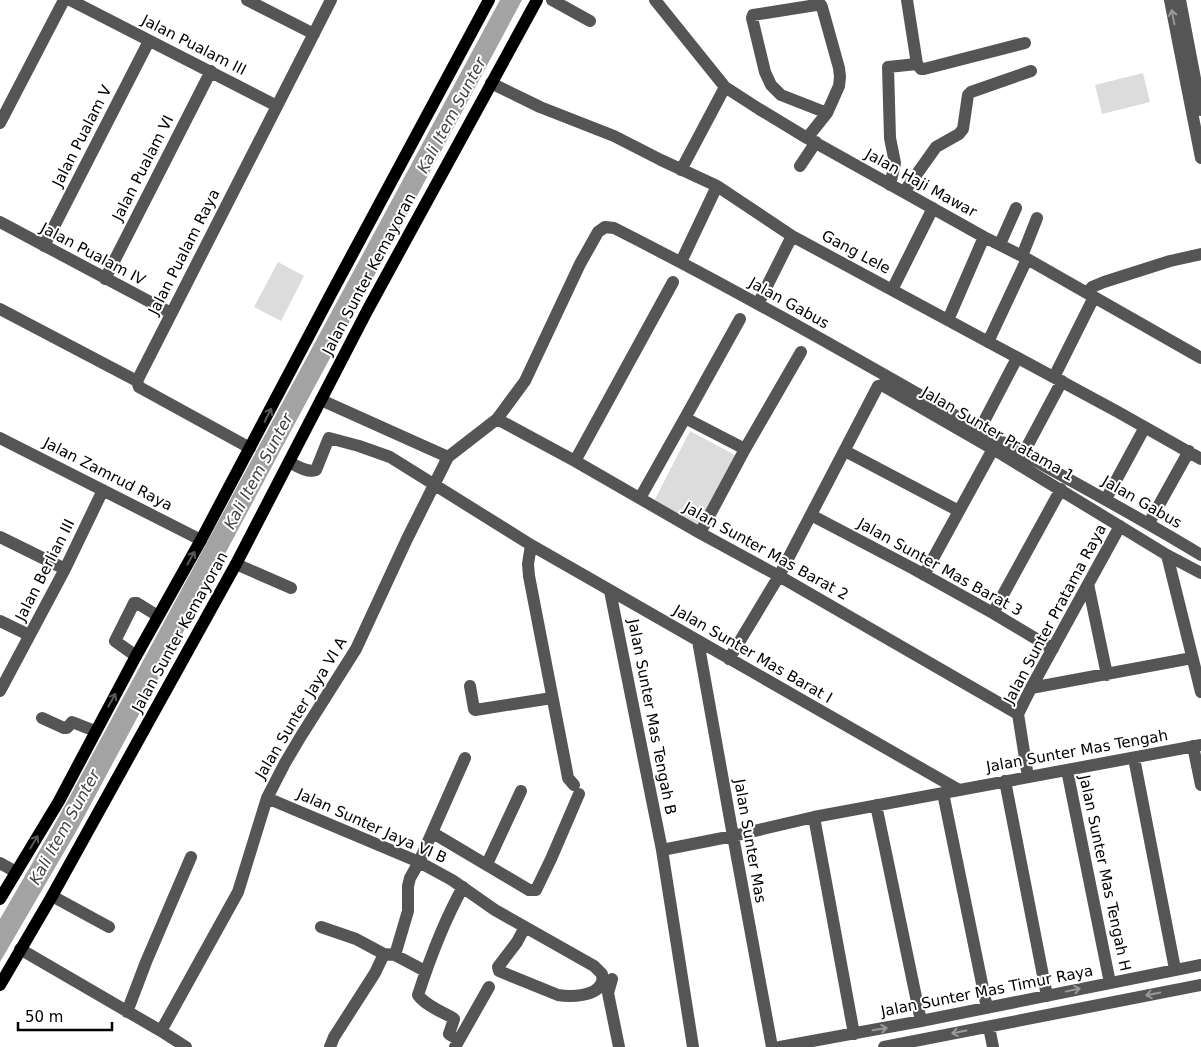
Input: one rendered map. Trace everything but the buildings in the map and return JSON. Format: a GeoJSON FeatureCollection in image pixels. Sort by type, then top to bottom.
{"type":"FeatureCollection","features":[{"type":"Feature","properties":{"kind":"main road","name":"Jalan Sunter Kemayoran"},"geometry":{"type":"LineString","coordinates":[[0,899],[59,801],[95,731],[201,540],[488,0]]}},
{"type":"Feature","properties":{"kind":"main road","name":"Jalan Sunter Kemayoran"},"geometry":{"type":"LineString","coordinates":[[0,985],[52,896],[236,564],[367,311],[537,0]]}},
{"type":"Feature","properties":{"kind":"street"},"geometry":{"type":"LineString","coordinates":[[0,124],[64,0]]}},
{"type":"Feature","properties":{"kind":"street","name":"Jalan Pualam III"},"geometry":{"type":"LineString","coordinates":[[70,0],[277,106]]}},
{"type":"Feature","properties":{"kind":"street"},"geometry":{"type":"LineString","coordinates":[[247,0],[314,34]]}},
{"type":"Feature","properties":{"kind":"street","name":"Jalan Pualam Raya"},"geometry":{"type":"LineString","coordinates":[[137,381],[331,0]]}},
{"type":"Feature","properties":{"kind":"street"},"geometry":{"type":"LineString","coordinates":[[552,0],[590,21]]}},
{"type":"Feature","properties":{"kind":"street","name":"Jalan Haji Mawar"},"geometry":{"type":"LineString","coordinates":[[655,0],[725,87],[759,109],[890,185],[984,237],[1025,257],[1201,358]]}},
{"type":"Feature","properties":{"kind":"street"},"geometry":{"type":"LineString","coordinates":[[907,0],[917,64],[921,69],[1025,43]]}},
{"type":"Feature","properties":{"kind":"street"},"geometry":{"type":"LineString","coordinates":[[1170,0],[1201,154]]}},
{"type":"Feature","properties":{"kind":"street"},"geometry":{"type":"LineString","coordinates":[[1180,0],[1201,110]]}},
{"type":"Feature","properties":{"kind":"street"},"geometry":{"type":"LineString","coordinates":[[800,166],[812,140],[827,113],[840,86],[840,77],[822,7],[816,5],[753,15],[752,18],[771,85],[781,95],[827,113]]}},
{"type":"Feature","properties":{"kind":"street","name":"Jalan Pualam V"},"geometry":{"type":"LineString","coordinates":[[44,246],[149,41]]}},
{"type":"Feature","properties":{"kind":"street"},"geometry":{"type":"LineString","coordinates":[[890,185],[894,163],[890,138],[888,68],[917,64]]}},
{"type":"Feature","properties":{"kind":"street","name":"Jalan Pualam VI"},"geometry":{"type":"LineString","coordinates":[[105,279],[210,71]]}},
{"type":"Feature","properties":{"kind":"street"},"geometry":{"type":"LineString","coordinates":[[904,192],[936,147],[959,134],[963,129],[968,95],[1031,72]]}},
{"type":"Feature","properties":{"kind":"street","name":"Gang Lele"},"geometry":{"type":"LineString","coordinates":[[491,83],[540,107],[614,136],[717,186],[792,236],[1201,458]]}},
{"type":"Feature","properties":{"kind":"street"},"geometry":{"type":"LineString","coordinates":[[681,170],[725,87]]}},
{"type":"Feature","properties":{"kind":"street"},"geometry":{"type":"LineString","coordinates":[[681,262],[717,186]]}},
{"type":"Feature","properties":{"kind":"street"},"geometry":{"type":"LineString","coordinates":[[892,290],[933,208]]}},
{"type":"Feature","properties":{"kind":"street"},"geometry":{"type":"LineString","coordinates":[[1000,244],[1016,208]]}},
{"type":"Feature","properties":{"kind":"street"},"geometry":{"type":"LineString","coordinates":[[988,342],[1025,257],[1038,218]]}},
{"type":"Feature","properties":{"kind":"street","name":"Jalan Pualam IV"},"geometry":{"type":"LineString","coordinates":[[0,222],[171,313]]}},
{"type":"Feature","properties":{"kind":"street","name":"Jalan Gabus"},"geometry":{"type":"LineString","coordinates":[[448,457],[497,419],[525,381],[572,279],[598,232],[605,227],[614,228],[681,262],[888,376],[1023,454],[1149,523],[1201,555]]}},
{"type":"Feature","properties":{"kind":"street"},"geometry":{"type":"LineString","coordinates":[[758,304],[792,236]]}},
{"type":"Feature","properties":{"kind":"street"},"geometry":{"type":"LineString","coordinates":[[948,320],[984,237]]}},
{"type":"Feature","properties":{"kind":"street"},"geometry":{"type":"LineString","coordinates":[[1023,454],[1058,379],[1091,295],[1092,287],[1170,261],[1201,254]]}},
{"type":"Feature","properties":{"kind":"street"},"geometry":{"type":"LineString","coordinates":[[575,461],[674,282]]}},
{"type":"Feature","properties":{"kind":"street"},"geometry":{"type":"LineString","coordinates":[[0,309],[137,381],[139,387],[250,448]]}},
{"type":"Feature","properties":{"kind":"street"},"geometry":{"type":"LineString","coordinates":[[640,498],[740,319]]}},
{"type":"Feature","properties":{"kind":"street"},"geometry":{"type":"LineString","coordinates":[[700,533],[745,448],[801,352]]}},
{"type":"Feature","properties":{"kind":"street"},"geometry":{"type":"LineString","coordinates":[[980,429],[1017,358]]}},
{"type":"Feature","properties":{"kind":"street","name":"Jalan Sunter Pratama 1"},"geometry":{"type":"LineString","coordinates":[[845,451],[878,386],[882,385],[1061,489],[1167,555],[1201,573]]}},
{"type":"Feature","properties":{"kind":"street"},"geometry":{"type":"LineString","coordinates":[[321,400],[448,457]]}},
{"type":"Feature","properties":{"kind":"street"},"geometry":{"type":"LineString","coordinates":[[685,418],[745,448]]}},
{"type":"Feature","properties":{"kind":"street","name":"Jalan Sunter Mas Barat 2"},"geometry":{"type":"LineString","coordinates":[[497,419],[780,576],[1018,714]]}},
{"type":"Feature","properties":{"kind":"street"},"geometry":{"type":"LineString","coordinates":[[1106,499],[1145,427]]}},
{"type":"Feature","properties":{"kind":"street","name":"Jalan Zamrud Raya"},"geometry":{"type":"LineString","coordinates":[[0,438],[201,540]]}},
{"type":"Feature","properties":{"kind":"street","name":"Jalan Sunter Mas Barat I"},"geometry":{"type":"LineString","coordinates":[[289,462],[308,471],[316,470],[328,440],[332,438],[390,457],[531,546],[960,790]]}},
{"type":"Feature","properties":{"kind":"street"},"geometry":{"type":"LineString","coordinates":[[924,575],[993,449]]}},
{"type":"Feature","properties":{"kind":"street"},"geometry":{"type":"LineString","coordinates":[[729,659],[780,576],[845,451],[959,511]]}},
{"type":"Feature","properties":{"kind":"street"},"geometry":{"type":"LineString","coordinates":[[1149,523],[1189,451]]}},
{"type":"Feature","properties":{"kind":"street","name":"Jalan Sunter Jaya VI A"},"geometry":{"type":"LineString","coordinates":[[161,1031],[238,892],[267,798],[301,736],[356,650],[448,457]]}},
{"type":"Feature","properties":{"kind":"street"},"geometry":{"type":"LineString","coordinates":[[993,613],[1061,489]]}},
{"type":"Feature","properties":{"kind":"street","name":"Jalan Berlian III"},"geometry":{"type":"LineString","coordinates":[[0,691],[65,569],[103,490]]}},
{"type":"Feature","properties":{"kind":"street","name":"Jalan Sunter Mas Barat 3"},"geometry":{"type":"LineString","coordinates":[[811,515],[993,613],[1053,649]]}},
{"type":"Feature","properties":{"kind":"street","name":"Jalan Sunter Pratama Raya"},"geometry":{"type":"LineString","coordinates":[[1028,777],[1018,714],[1120,526]]}},
{"type":"Feature","properties":{"kind":"street"},"geometry":{"type":"LineString","coordinates":[[0,537],[65,569]]}},
{"type":"Feature","properties":{"kind":"street"},"geometry":{"type":"LineString","coordinates":[[433,832],[529,890],[536,890],[551,859],[577,790],[568,778],[529,576],[528,564],[531,546]]}},
{"type":"Feature","properties":{"kind":"street"},"geometry":{"type":"LineString","coordinates":[[1167,555],[1200,692]]}},
{"type":"Feature","properties":{"kind":"street"},"geometry":{"type":"LineString","coordinates":[[236,564],[291,588]]}},
{"type":"Feature","properties":{"kind":"street"},"geometry":{"type":"LineString","coordinates":[[1088,584],[1107,675]]}},
{"type":"Feature","properties":{"kind":"street","name":"Jalan Sunter Mas Tengah B"},"geometry":{"type":"LineString","coordinates":[[610,591],[662,850],[693,1047]]}},
{"type":"Feature","properties":{"kind":"street"},"geometry":{"type":"LineString","coordinates":[[136,656],[115,641],[134,603],[158,616]]}},
{"type":"Feature","properties":{"kind":"street"},"geometry":{"type":"LineString","coordinates":[[0,621],[29,635]]}},
{"type":"Feature","properties":{"kind":"street","name":"Jalan Sunter Mas"},"geometry":{"type":"LineString","coordinates":[[698,641],[732,836],[772,1047]]}},
{"type":"Feature","properties":{"kind":"street"},"geometry":{"type":"LineString","coordinates":[[1031,688],[1192,658]]}},
{"type":"Feature","properties":{"kind":"street"},"geometry":{"type":"LineString","coordinates":[[470,686],[474,709],[476,710],[552,698]]}},
{"type":"Feature","properties":{"kind":"street"},"geometry":{"type":"LineString","coordinates":[[42,718],[64,728],[72,722],[95,731]]}},
{"type":"Feature","properties":{"kind":"street"},"geometry":{"type":"LineString","coordinates":[[1197,746],[1201,785]]}},
{"type":"Feature","properties":{"kind":"street","name":"Jalan Sunter Mas Tengah"},"geometry":{"type":"LineString","coordinates":[[732,836],[814,817],[1197,746]]}},
{"type":"Feature","properties":{"kind":"street"},"geometry":{"type":"LineString","coordinates":[[330,1047],[334,1037],[390,954],[408,911],[409,882],[466,758]]}},
{"type":"Feature","properties":{"kind":"street"},"geometry":{"type":"LineString","coordinates":[[1134,758],[1174,969]]}},
{"type":"Feature","properties":{"kind":"street","name":"Jalan Sunter Mas Tengah H"},"geometry":{"type":"LineString","coordinates":[[1067,770],[1110,982]]}},
{"type":"Feature","properties":{"kind":"street"},"geometry":{"type":"LineString","coordinates":[[1005,781],[1047,996]]}},
{"type":"Feature","properties":{"kind":"street"},"geometry":{"type":"LineString","coordinates":[[487,864],[521,790]]}},
{"type":"Feature","properties":{"kind":"street"},"geometry":{"type":"LineString","coordinates":[[943,793],[987,1008]]}},
{"type":"Feature","properties":{"kind":"street","name":"Jalan Sunter Jaya VI B"},"geometry":{"type":"LineString","coordinates":[[267,798],[419,862],[452,880],[495,910],[594,966],[607,980]]}},
{"type":"Feature","properties":{"kind":"street"},"geometry":{"type":"LineString","coordinates":[[876,805],[921,1022]]}},
{"type":"Feature","properties":{"kind":"street"},"geometry":{"type":"LineString","coordinates":[[814,817],[854,1034]]}},
{"type":"Feature","properties":{"kind":"street"},"geometry":{"type":"LineString","coordinates":[[662,850],[732,836]]}},
{"type":"Feature","properties":{"kind":"street"},"geometry":{"type":"LineString","coordinates":[[127,1012],[146,962],[191,857]]}},
{"type":"Feature","properties":{"kind":"street"},"geometry":{"type":"LineString","coordinates":[[0,863],[16,872]]}},
{"type":"Feature","properties":{"kind":"street"},"geometry":{"type":"LineString","coordinates":[[463,887],[454,903],[425,971],[418,996],[454,1019],[449,1034],[457,1043],[489,987]]}},
{"type":"Feature","properties":{"kind":"street"},"geometry":{"type":"LineString","coordinates":[[52,896],[109,927]]}},
{"type":"Feature","properties":{"kind":"street"},"geometry":{"type":"LineString","coordinates":[[321,927],[356,939],[425,971]]}},
{"type":"Feature","properties":{"kind":"street"},"geometry":{"type":"LineString","coordinates":[[525,927],[517,942],[498,967],[499,971],[558,995],[567,996],[595,991],[607,980]]}},
{"type":"Feature","properties":{"kind":"street"},"geometry":{"type":"LineString","coordinates":[[20,949],[186,1047]]}},
{"type":"Feature","properties":{"kind":"street","name":"Jalan Sunter Mas Timur Raya"},"geometry":{"type":"LineString","coordinates":[[780,1047],[921,1022],[1201,964]]}},
{"type":"Feature","properties":{"kind":"street"},"geometry":{"type":"LineString","coordinates":[[607,980],[619,1047]]}},
{"type":"Feature","properties":{"kind":"street"},"geometry":{"type":"LineString","coordinates":[[884,1047],[1201,985]]}},
{"type":"Feature","properties":{"kind":"street"},"geometry":{"type":"LineString","coordinates":[[990,1026],[993,1047]]}},
{"type":"Feature","properties":{"kind":"shaded area"},"geometry":{"type":"Polygon","coordinates":[[[1143,73],[1150,102],[1102,114],[1095,85],[1143,73]]]}},
{"type":"Feature","properties":{"kind":"shaded area"},"geometry":{"type":"Polygon","coordinates":[[[278,262],[304,276],[281,321],[254,307],[278,262]]]}},
{"type":"Feature","properties":{"kind":"shaded area"},"geometry":{"type":"Polygon","coordinates":[[[690,431],[735,455],[698,527],[653,503],[690,431]]]}},
{"type":"Feature","properties":{"kind":"water","name":"Kali Item Sunter"},"geometry":{"type":"Polygon","coordinates":[[[500,0],[522,0],[77,830],[0,962],[0,919],[57,820],[500,0]]]}}]}
